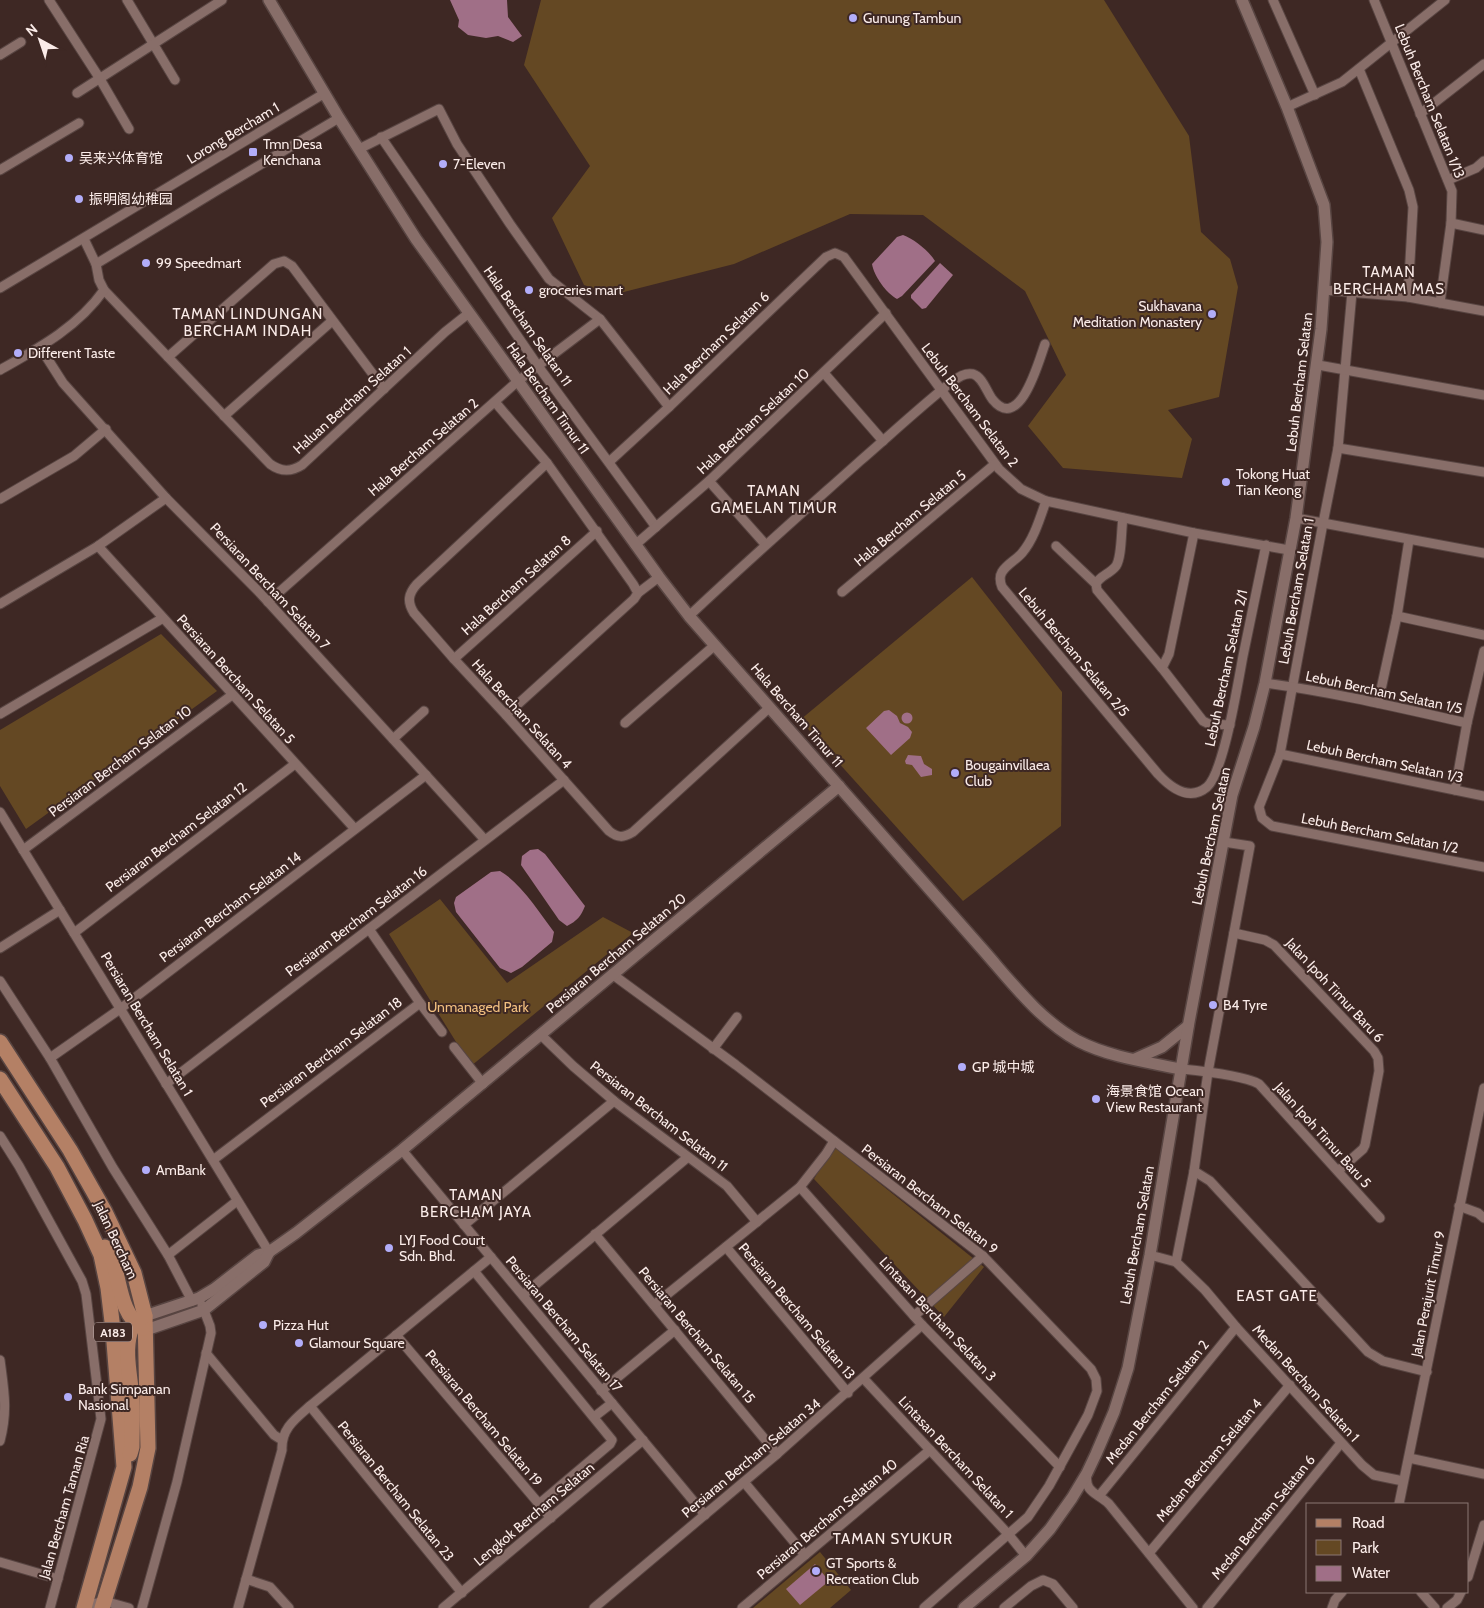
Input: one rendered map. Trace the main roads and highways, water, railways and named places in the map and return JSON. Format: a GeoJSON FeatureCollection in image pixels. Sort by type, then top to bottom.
{"type":"FeatureCollection","features":[{"type":"Feature","properties":{"kind":"main road","name":"Jalan Bercham"},"geometry":{"type":"LineString","coordinates":[[0,1042],[70,1150],[105,1212],[134,1273],[142,1323],[148,1448],[140,1487],[103,1604]]}},
{"type":"Feature","properties":{"kind":"main road"},"geometry":{"type":"LineString","coordinates":[[0,1057],[7,1066],[22,1077]]}},
{"type":"Feature","properties":{"kind":"main road","name":"Jalan Bercham"},"geometry":{"type":"LineString","coordinates":[[2,1084],[57,1167],[85,1220],[101,1255],[108,1288],[124,1467],[84,1608]]}},
{"type":"Feature","properties":{"kind":"main road"},"geometry":{"type":"LineString","coordinates":[[85,1220],[100,1235],[113,1262],[125,1304],[142,1323],[130,1332],[128,1345],[132,1400],[132,1447],[124,1467]]}},
{"type":"Feature","properties":{"kind":"water"},"geometry":{"type":"Polygon","coordinates":[[[450,0],[507,0],[508,17],[522,36],[513,42],[498,36],[486,38],[468,35],[458,27],[459,20],[450,0]]]}},
{"type":"Feature","properties":{"kind":"water"},"geometry":{"type":"Polygon","coordinates":[[[903,235],[921,246],[935,261],[897,299],[881,284],[872,264],[897,237],[903,235]]]}},
{"type":"Feature","properties":{"kind":"water"},"geometry":{"type":"Polygon","coordinates":[[[940,263],[953,275],[926,308],[922,309],[911,298],[911,295],[940,263]]]}},
{"type":"Feature","properties":{"kind":"water"},"geometry":{"type":"Polygon","coordinates":[[[889,710],[897,716],[900,723],[908,727],[912,732],[910,738],[891,755],[866,728],[884,711],[889,710]]]}},
{"type":"Feature","properties":{"kind":"water"},"geometry":{"type":"Polygon","coordinates":[[[907,712],[913,718],[907,724],[901,718],[907,712]]]}},
{"type":"Feature","properties":{"kind":"water"},"geometry":{"type":"Polygon","coordinates":[[[908,755],[921,756],[924,764],[932,769],[932,775],[921,777],[912,765],[906,764],[905,761],[908,755]]]}},
{"type":"Feature","properties":{"kind":"water"},"geometry":{"type":"Polygon","coordinates":[[[538,849],[545,854],[585,906],[578,918],[567,926],[559,920],[521,865],[522,856],[530,850],[538,849]]]}},
{"type":"Feature","properties":{"kind":"water"},"geometry":{"type":"Polygon","coordinates":[[[500,871],[515,882],[554,932],[552,942],[522,967],[511,973],[500,968],[456,912],[454,903],[456,897],[491,872],[500,871]]]}},
{"type":"Feature","properties":{"kind":"water"},"geometry":{"type":"Polygon","coordinates":[[[815,1564],[829,1581],[800,1605],[786,1589],[815,1564]]]}},
{"type":"Feature","properties":{"kind":"place","name":"Gunung Tambun"},"geometry":{"type":"Point","coordinates":[853,18]}},
{"type":"Feature","properties":{"kind":"place","name":"Tmn Desa Kenchana"},"geometry":{"type":"Point","coordinates":[253,152]}},
{"type":"Feature","properties":{"kind":"place","name":"吴来兴体育馆"},"geometry":{"type":"Point","coordinates":[69,158]}},
{"type":"Feature","properties":{"kind":"place","name":"7-Eleven"},"geometry":{"type":"Point","coordinates":[443,164]}},
{"type":"Feature","properties":{"kind":"place","name":"振明阁幼稚园"},"geometry":{"type":"Point","coordinates":[79,199]}},
{"type":"Feature","properties":{"kind":"place","name":"99 Speedmart"},"geometry":{"type":"Point","coordinates":[146,263]}},
{"type":"Feature","properties":{"kind":"place","name":"groceries mart"},"geometry":{"type":"Point","coordinates":[529,290]}},
{"type":"Feature","properties":{"kind":"place","name":"Sukhavana Meditation Monastery"},"geometry":{"type":"Point","coordinates":[1212,314]}},
{"type":"Feature","properties":{"kind":"place","name":"Different Taste"},"geometry":{"type":"Point","coordinates":[18,353]}},
{"type":"Feature","properties":{"kind":"place","name":"Tokong Huat Tian Keong"},"geometry":{"type":"Point","coordinates":[1226,482]}},
{"type":"Feature","properties":{"kind":"place","name":"Bougainvillaea Club"},"geometry":{"type":"Point","coordinates":[955,773]}},
{"type":"Feature","properties":{"kind":"place","name":"B4 Tyre"},"geometry":{"type":"Point","coordinates":[1213,1005]}},
{"type":"Feature","properties":{"kind":"place","name":"GP 城中城"},"geometry":{"type":"Point","coordinates":[962,1067]}},
{"type":"Feature","properties":{"kind":"place","name":"海景食馆 Ocean View Restaurant"},"geometry":{"type":"Point","coordinates":[1096,1099]}},
{"type":"Feature","properties":{"kind":"place","name":"AmBank"},"geometry":{"type":"Point","coordinates":[146,1170]}},
{"type":"Feature","properties":{"kind":"place","name":"LYJ Food Court Sdn. Bhd."},"geometry":{"type":"Point","coordinates":[389,1248]}},
{"type":"Feature","properties":{"kind":"place","name":"Pizza Hut"},"geometry":{"type":"Point","coordinates":[263,1325]}},
{"type":"Feature","properties":{"kind":"place","name":"Glamour Square"},"geometry":{"type":"Point","coordinates":[299,1343]}},
{"type":"Feature","properties":{"kind":"place","name":"Bank Simpanan Nasional"},"geometry":{"type":"Point","coordinates":[68,1397]}},
{"type":"Feature","properties":{"kind":"place","name":"GT Sports & Recreation Club"},"geometry":{"type":"Point","coordinates":[816,1571]}},
{"type":"Feature","properties":{"kind":"district","name":"TAMAN BERCHAM MAS"},"geometry":{"type":"Point","coordinates":[1389,280]}},
{"type":"Feature","properties":{"kind":"district","name":"TAMAN LINDUNGAN BERCHAM INDAH"},"geometry":{"type":"Point","coordinates":[248,322]}},
{"type":"Feature","properties":{"kind":"district","name":"TAMAN GAMELAN TIMUR"},"geometry":{"type":"Point","coordinates":[774,500]}},
{"type":"Feature","properties":{"kind":"district","name":"TAMAN BERCHAM JAYA"},"geometry":{"type":"Point","coordinates":[476,1204]}},
{"type":"Feature","properties":{"kind":"district","name":"EAST GATE"},"geometry":{"type":"Point","coordinates":[1277,1296]}},
{"type":"Feature","properties":{"kind":"district","name":"TAMAN SYUKUR"},"geometry":{"type":"Point","coordinates":[893,1539]}},
{"type":"Feature","properties":{"kind":"park label","name":"Unmanaged Park"},"geometry":{"type":"Point","coordinates":[478,1007]}}]}
